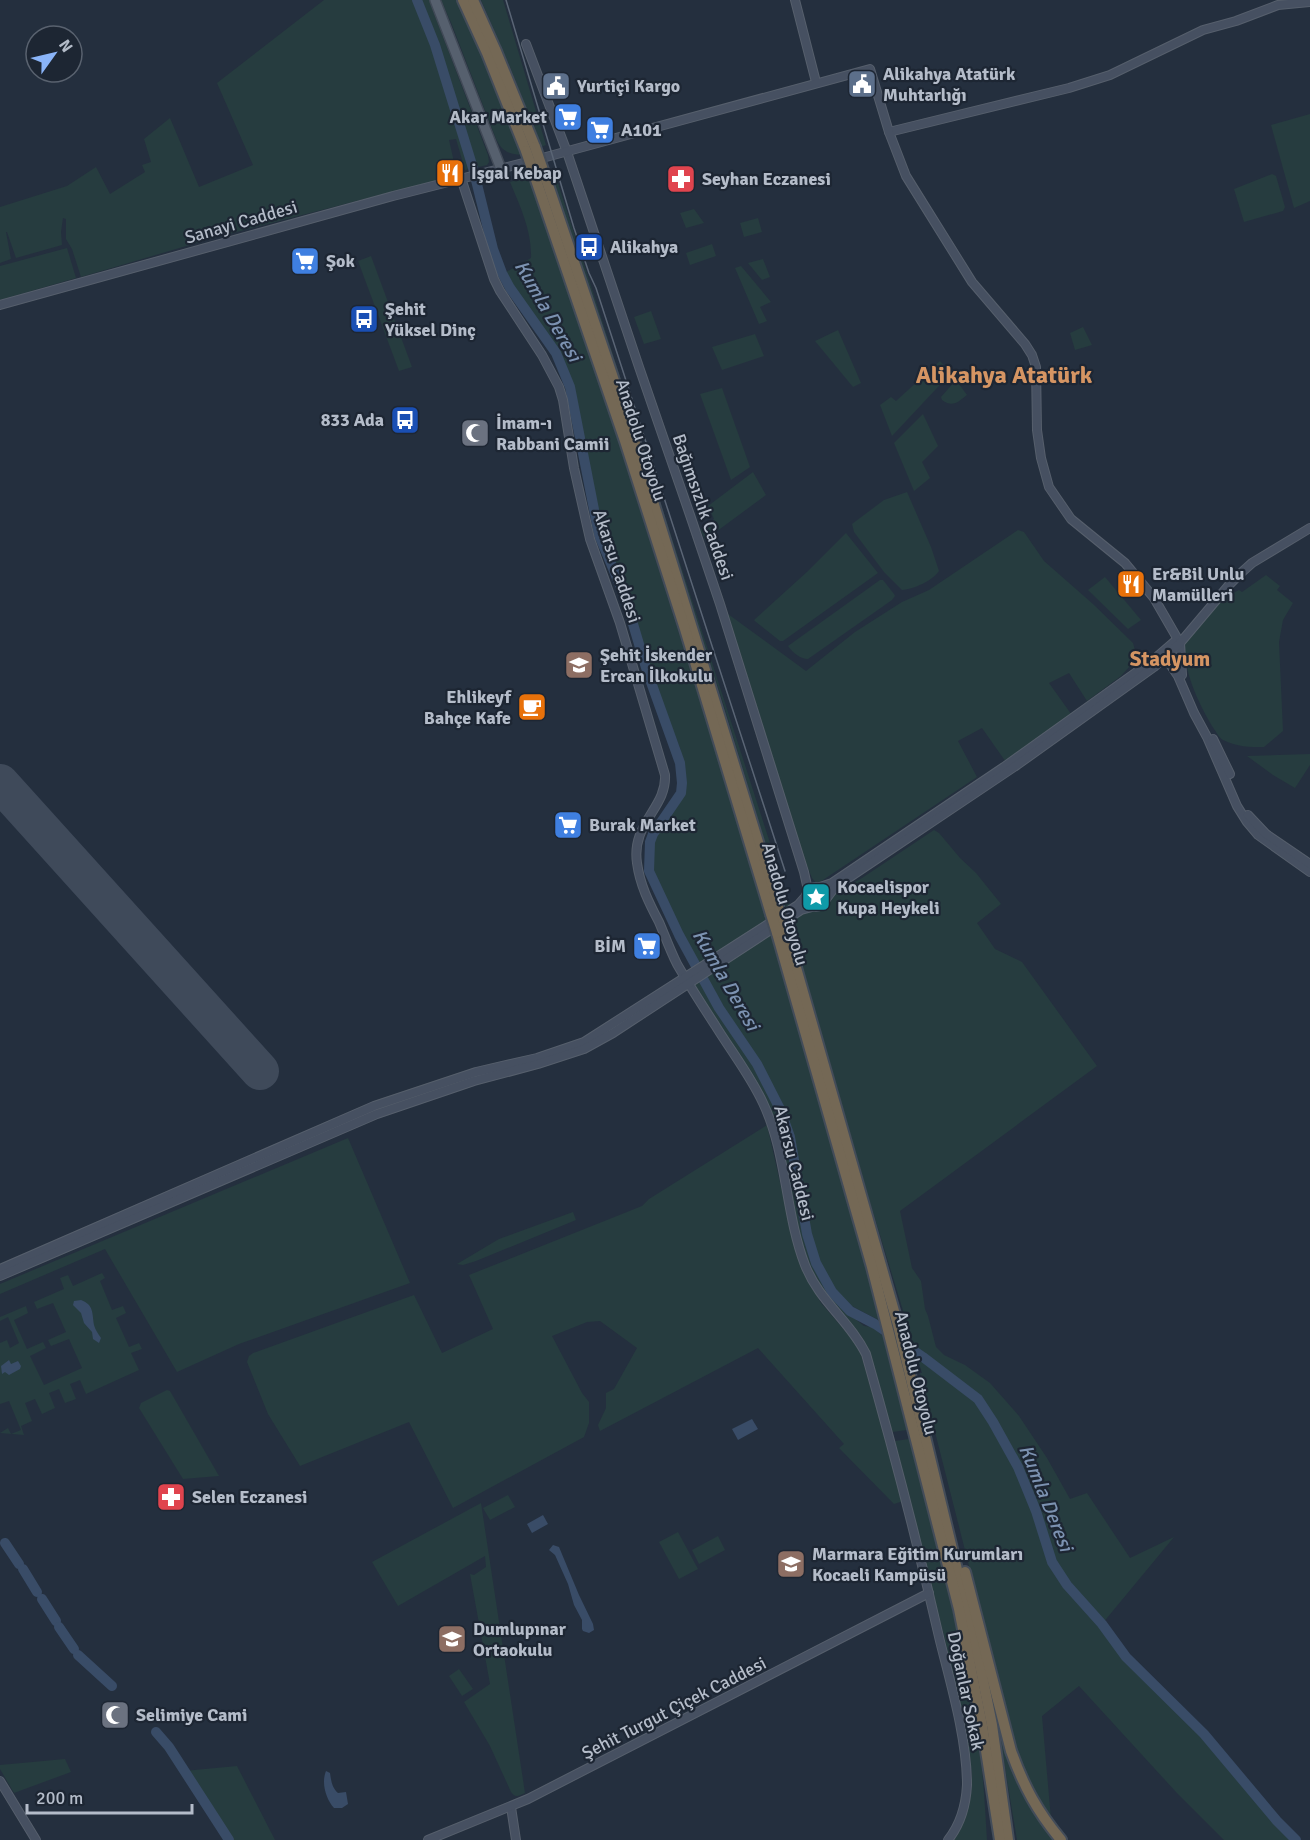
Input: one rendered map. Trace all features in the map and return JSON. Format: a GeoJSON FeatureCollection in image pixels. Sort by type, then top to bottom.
{"type":"FeatureCollection","features":[{"type":"Feature","properties":{"kind":"highway","name":"Anadolu Otoyolu"},"geometry":{"type":"LineString","coordinates":[[463,0],[530,149]]}},
{"type":"Feature","properties":{"kind":"highway","name":"Anadolu Otoyolu"},"geometry":{"type":"LineString","coordinates":[[473,0],[491,39],[540,175],[775,912],[897,1325],[980,1665],[992,1725],[1008,1840]]}},
{"type":"Feature","properties":{"kind":"highway","name":"Anadolu Otoyolu"},"geometry":{"type":"LineString","coordinates":[[781,932],[885,1316],[958,1609],[980,1716],[999,1840]]}},
{"type":"Feature","properties":{"kind":"highway"},"geometry":{"type":"LineString","coordinates":[[932,1466],[963,1566],[1011,1751],[1019,1774],[1037,1809],[1061,1840]]}},
{"type":"Feature","properties":{"kind":"main road"},"geometry":{"type":"LineString","coordinates":[[435,0],[501,169]]}},
{"type":"Feature","properties":{"kind":"main road"},"geometry":{"type":"LineString","coordinates":[[795,0],[816,82]]}},
{"type":"Feature","properties":{"kind":"main road"},"geometry":{"type":"LineString","coordinates":[[1310,2],[1282,4],[1203,30],[1110,75],[1069,88],[889,132],[906,176],[960,263],[981,293],[1032,355],[1036,372],[1039,451],[1052,493],[1075,523],[1125,563],[1160,606],[1179,641],[1180,675],[1237,806],[1258,835],[1310,872]]}},
{"type":"Feature","properties":{"kind":"main road","name":"Bağımsızlık Caddesi"},"geometry":{"type":"LineString","coordinates":[[526,44],[567,152],[720,604],[804,874],[812,890]]}},
{"type":"Feature","properties":{"kind":"main road","name":"Sanayi Caddesi"},"geometry":{"type":"LineString","coordinates":[[0,305],[464,177],[567,152],[870,69],[889,132]]}},
{"type":"Feature","properties":{"kind":"main road","name":"Akarsu Caddesi"},"geometry":{"type":"LineString","coordinates":[[464,177],[494,279],[542,355],[559,387],[590,539],[620,623],[664,775],[663,792],[645,821],[637,841],[636,861],[646,897],[677,962],[767,1111],[777,1144],[800,1251],[808,1271],[824,1298],[858,1339],[866,1354],[904,1490],[929,1593]]}},
{"type":"Feature","properties":{"kind":"main road"},"geometry":{"type":"LineString","coordinates":[[729,953],[801,910],[820,907],[836,887],[1127,683],[1179,641],[1227,582],[1249,561],[1310,526]]}},
{"type":"Feature","properties":{"kind":"main road"},"geometry":{"type":"LineString","coordinates":[[1127,683],[1154,667],[1166,652]]}},
{"type":"Feature","properties":{"kind":"main road"},"geometry":{"type":"LineString","coordinates":[[1166,652],[1223,758],[1243,808],[1266,834],[1310,864]]}},
{"type":"Feature","properties":{"kind":"main road"},"geometry":{"type":"LineString","coordinates":[[1154,667],[1166,667],[1180,675]]}},
{"type":"Feature","properties":{"kind":"main road"},"geometry":{"type":"LineString","coordinates":[[0,1276],[377,1114],[474,1081],[584,1049],[613,1033],[798,905],[812,890],[828,885],[1016,763]]}},
{"type":"Feature","properties":{"kind":"main road"},"geometry":{"type":"LineString","coordinates":[[812,890],[825,893],[826,899]]}},
{"type":"Feature","properties":{"kind":"main road"},"geometry":{"type":"LineString","coordinates":[[812,890],[808,904],[812,907]]}},
{"type":"Feature","properties":{"kind":"main road"},"geometry":{"type":"LineString","coordinates":[[0,1269],[374,1106],[476,1072],[537,1058],[584,1042],[688,981]]}},
{"type":"Feature","properties":{"kind":"main road","name":"Doğanlar Sokak"},"geometry":{"type":"LineString","coordinates":[[929,1593],[959,1726],[966,1771],[966,1796],[960,1819],[948,1840]]}},
{"type":"Feature","properties":{"kind":"main road","name":"Şehit Turgut Çiçek Caddesi"},"geometry":{"type":"LineString","coordinates":[[428,1840],[511,1807],[574,1776],[929,1593]]}},
{"type":"Feature","properties":{"kind":"main road"},"geometry":{"type":"LineString","coordinates":[[0,1781],[36,1840]]}},
{"type":"Feature","properties":{"kind":"main road"},"geometry":{"type":"LineString","coordinates":[[511,1807],[516,1840]]}},
{"type":"Feature","properties":{"kind":"green space"},"geometry":{"type":"Polygon","coordinates":[[[324,0],[429,0],[488,155],[487,165],[465,170],[456,139],[449,140],[457,175],[210,239],[81,277],[72,249],[66,239],[66,219],[63,218],[62,245],[16,258],[6,232],[11,259],[0,263],[0,207],[67,186],[96,167],[110,194],[145,172],[142,165],[151,162],[144,139],[170,118],[199,187],[253,165],[217,83],[324,0]]]}},
{"type":"Feature","properties":{"kind":"green space"},"geometry":{"type":"Polygon","coordinates":[[[441,0],[456,0],[472,32],[521,155],[506,151],[496,139],[441,0]]]}},
{"type":"Feature","properties":{"kind":"green space"},"geometry":{"type":"Polygon","coordinates":[[[481,0],[503,0],[546,145],[541,147],[481,0]]]}},
{"type":"Feature","properties":{"kind":"green space"},"geometry":{"type":"Polygon","coordinates":[[[1310,114],[1310,201],[1294,208],[1271,125],[1310,114]]]}},
{"type":"Feature","properties":{"kind":"green space"},"geometry":{"type":"Polygon","coordinates":[[[550,170],[554,171],[790,905],[785,909],[723,703],[550,170]]]}},
{"type":"Feature","properties":{"kind":"green space"},"geometry":{"type":"Polygon","coordinates":[[[1272,174],[1276,176],[1285,207],[1283,211],[1244,222],[1234,189],[1272,174]]]}},
{"type":"Feature","properties":{"kind":"green space"},"geometry":{"type":"Polygon","coordinates":[[[529,176],[618,440],[767,921],[700,965],[664,899],[652,870],[652,844],[655,836],[679,802],[683,792],[685,779],[680,748],[659,696],[629,602],[600,531],[570,378],[556,348],[521,300],[506,272],[531,258],[527,228],[510,182],[529,176]]]}},
{"type":"Feature","properties":{"kind":"green space"},"geometry":{"type":"Polygon","coordinates":[[[694,209],[704,223],[686,228],[680,213],[694,209]]]}},
{"type":"Feature","properties":{"kind":"green space"},"geometry":{"type":"Polygon","coordinates":[[[758,218],[762,232],[744,237],[740,223],[758,218]]]}},
{"type":"Feature","properties":{"kind":"green space"},"geometry":{"type":"Polygon","coordinates":[[[712,244],[716,256],[690,265],[686,253],[712,244]]]}},
{"type":"Feature","properties":{"kind":"green space"},"geometry":{"type":"Polygon","coordinates":[[[67,248],[76,278],[0,300],[0,266],[67,248]]]}},
{"type":"Feature","properties":{"kind":"green space"},"geometry":{"type":"Polygon","coordinates":[[[371,256],[412,367],[399,371],[358,261],[371,256]]]}},
{"type":"Feature","properties":{"kind":"green space"},"geometry":{"type":"Polygon","coordinates":[[[763,259],[770,277],[762,280],[748,263],[763,259]]]}},
{"type":"Feature","properties":{"kind":"green space"},"geometry":{"type":"Polygon","coordinates":[[[741,266],[771,302],[760,307],[767,321],[759,324],[735,268],[741,266]]]}},
{"type":"Feature","properties":{"kind":"green space"},"geometry":{"type":"Polygon","coordinates":[[[651,311],[661,339],[644,344],[634,317],[651,311]]]}},
{"type":"Feature","properties":{"kind":"green space"},"geometry":{"type":"Polygon","coordinates":[[[1083,327],[1092,345],[1075,350],[1070,333],[1083,327]]]}},
{"type":"Feature","properties":{"kind":"green space"},"geometry":{"type":"Polygon","coordinates":[[[838,330],[861,383],[853,387],[815,341],[838,330]]]}},
{"type":"Feature","properties":{"kind":"green space"},"geometry":{"type":"Polygon","coordinates":[[[755,334],[764,356],[722,370],[712,347],[755,334]]]}},
{"type":"Feature","properties":{"kind":"green space"},"geometry":{"type":"Polygon","coordinates":[[[940,361],[951,373],[892,436],[880,405],[891,397],[896,401],[940,361]]]}},
{"type":"Feature","properties":{"kind":"green space"},"geometry":{"type":"Polygon","coordinates":[[[956,380],[967,395],[949,404],[941,397],[956,380]]]}},
{"type":"Feature","properties":{"kind":"green space"},"geometry":{"type":"Polygon","coordinates":[[[722,388],[750,467],[731,480],[700,394],[722,388]]]}},
{"type":"Feature","properties":{"kind":"green space"},"geometry":{"type":"Polygon","coordinates":[[[923,414],[938,446],[922,462],[930,478],[914,491],[894,443],[923,414]]]}},
{"type":"Feature","properties":{"kind":"green space"},"geometry":{"type":"Polygon","coordinates":[[[753,472],[766,495],[705,540],[700,529],[714,519],[708,506],[753,472]]]}},
{"type":"Feature","properties":{"kind":"green space"},"geometry":{"type":"Polygon","coordinates":[[[907,492],[939,571],[922,584],[902,590],[884,572],[854,532],[852,524],[884,500],[907,492]]]}},
{"type":"Feature","properties":{"kind":"green space"},"geometry":{"type":"Polygon","coordinates":[[[1018,530],[1024,532],[1044,561],[1133,643],[1137,658],[1121,676],[1087,701],[1069,673],[1049,683],[1074,718],[1008,765],[982,728],[958,741],[977,777],[817,884],[804,858],[728,614],[806,671],[855,632],[902,602],[929,590],[1018,530]]]}},
{"type":"Feature","properties":{"kind":"green space"},"geometry":{"type":"Polygon","coordinates":[[[846,533],[878,573],[783,641],[754,620],[808,571],[846,533]]]}},
{"type":"Feature","properties":{"kind":"green space"},"geometry":{"type":"Polygon","coordinates":[[[1266,575],[1280,586],[1277,590],[1293,603],[1283,620],[1279,642],[1283,731],[1264,747],[1243,746],[1223,740],[1212,726],[1192,686],[1186,664],[1184,642],[1221,597],[1239,590],[1242,592],[1266,575]]]}},
{"type":"Feature","properties":{"kind":"green space"},"geometry":{"type":"Polygon","coordinates":[[[1105,577],[1141,620],[1128,629],[1088,590],[1105,577]]]}},
{"type":"Feature","properties":{"kind":"green space"},"geometry":{"type":"Polygon","coordinates":[[[883,580],[894,594],[892,600],[808,659],[794,653],[788,646],[883,580]]]}},
{"type":"Feature","properties":{"kind":"green space"},"geometry":{"type":"Polygon","coordinates":[[[1310,754],[1310,765],[1295,788],[1247,756],[1310,754]]]}},
{"type":"Feature","properties":{"kind":"green space"},"geometry":{"type":"Polygon","coordinates":[[[934,830],[976,873],[1001,904],[977,923],[995,949],[1022,962],[1097,1066],[900,1211],[912,1268],[921,1281],[925,1309],[936,1347],[944,1355],[965,1365],[990,1383],[1019,1416],[1047,1458],[1070,1499],[1087,1493],[1130,1558],[1174,1537],[1102,1624],[1126,1657],[1204,1734],[1277,1821],[1296,1840],[1224,1840],[1176,1792],[1079,1686],[1042,1716],[1051,1819],[1017,1755],[920,1373],[922,1373],[789,922],[811,909],[823,907],[833,894],[862,878],[934,830]]]}},
{"type":"Feature","properties":{"kind":"green space"},"geometry":{"type":"Polygon","coordinates":[[[816,889],[822,891],[824,897],[822,903],[816,905],[810,903],[808,897],[810,891],[816,889]]]}},
{"type":"Feature","properties":{"kind":"green space"},"geometry":{"type":"Polygon","coordinates":[[[771,934],[882,1322],[848,1304],[824,1273],[812,1239],[790,1126],[768,1077],[752,1049],[733,1024],[706,975],[771,934]]]}},
{"type":"Feature","properties":{"kind":"green space"},"geometry":{"type":"Polygon","coordinates":[[[698,980],[753,1064],[776,1106],[786,1136],[808,1250],[816,1270],[839,1306],[864,1326],[872,1327],[883,1336],[907,1430],[892,1432],[868,1348],[826,1295],[811,1268],[805,1254],[767,1111],[690,986],[698,980]]]}},
{"type":"Feature","properties":{"kind":"green space"},"geometry":{"type":"Polygon","coordinates":[[[767,1125],[795,1248],[804,1273],[821,1303],[859,1347],[903,1501],[894,1504],[839,1448],[844,1444],[758,1348],[600,1431],[598,1425],[606,1408],[606,1393],[614,1389],[637,1348],[600,1321],[587,1322],[552,1336],[589,1402],[589,1423],[584,1437],[453,1508],[409,1422],[300,1466],[268,1414],[247,1362],[253,1353],[414,1295],[442,1353],[493,1329],[469,1275],[642,1206],[649,1199],[767,1125]]]}},
{"type":"Feature","properties":{"kind":"green space"},"geometry":{"type":"Polygon","coordinates":[[[348,1138],[410,1283],[239,1344],[177,1372],[105,1249],[0,1294],[0,1284],[348,1138]]]}},
{"type":"Feature","properties":{"kind":"green space"},"geometry":{"type":"Polygon","coordinates":[[[573,1212],[576,1220],[476,1261],[463,1265],[457,1264],[499,1239],[573,1212]]]}},
{"type":"Feature","properties":{"kind":"green space"},"geometry":{"type":"Polygon","coordinates":[[[102,1273],[105,1278],[100,1281],[112,1310],[123,1306],[126,1313],[116,1318],[129,1347],[139,1343],[142,1349],[131,1353],[139,1370],[86,1394],[80,1380],[70,1384],[76,1399],[65,1403],[59,1389],[49,1393],[55,1408],[42,1414],[35,1399],[25,1403],[32,1421],[21,1426],[24,1435],[11,1434],[21,1430],[9,1401],[0,1404],[0,1343],[7,1340],[10,1348],[19,1343],[8,1317],[0,1321],[0,1317],[26,1306],[28,1313],[14,1320],[27,1349],[43,1342],[46,1348],[30,1356],[44,1385],[82,1368],[69,1339],[51,1346],[48,1340],[66,1332],[53,1303],[37,1309],[34,1302],[64,1289],[60,1278],[68,1275],[73,1286],[102,1273]]]}},
{"type":"Feature","properties":{"kind":"green space"},"geometry":{"type":"Polygon","coordinates":[[[167,1390],[170,1391],[219,1476],[183,1479],[139,1408],[141,1403],[167,1390]]]}},
{"type":"Feature","properties":{"kind":"green space"},"geometry":{"type":"Polygon","coordinates":[[[8,1428],[11,1434],[0,1433],[8,1428]]]}},
{"type":"Feature","properties":{"kind":"green space"},"geometry":{"type":"Polygon","coordinates":[[[909,1439],[966,1670],[981,1760],[987,1840],[954,1840],[966,1815],[971,1794],[970,1755],[955,1680],[895,1441],[909,1439]]]}},
{"type":"Feature","properties":{"kind":"green space"},"geometry":{"type":"Polygon","coordinates":[[[508,1495],[515,1507],[490,1520],[483,1508],[508,1495]]]}},
{"type":"Feature","properties":{"kind":"green space"},"geometry":{"type":"Polygon","coordinates":[[[481,1503],[525,1793],[517,1796],[511,1792],[490,1746],[464,1702],[490,1684],[470,1574],[474,1575],[486,1567],[485,1556],[398,1606],[372,1562],[481,1503]]]}},
{"type":"Feature","properties":{"kind":"green space"},"geometry":{"type":"Polygon","coordinates":[[[678,1532],[698,1569],[679,1579],[659,1542],[678,1532]]]}},
{"type":"Feature","properties":{"kind":"green space"},"geometry":{"type":"Polygon","coordinates":[[[718,1536],[725,1550],[699,1564],[692,1550],[718,1536]]]}},
{"type":"Feature","properties":{"kind":"green space"},"geometry":{"type":"Polygon","coordinates":[[[459,1669],[473,1689],[462,1696],[449,1676],[459,1669]]]}},
{"type":"Feature","properties":{"kind":"green space"},"geometry":{"type":"Polygon","coordinates":[[[991,1684],[1019,1787],[1053,1840],[1017,1840],[991,1684]]]}},
{"type":"Feature","properties":{"kind":"green space"},"geometry":{"type":"Polygon","coordinates":[[[65,1759],[71,1772],[14,1793],[0,1769],[0,1765],[65,1759]]]}},
{"type":"Feature","properties":{"kind":"green space"},"geometry":{"type":"Polygon","coordinates":[[[237,1766],[275,1840],[229,1840],[184,1771],[237,1766]]]}},
{"type":"Feature","properties":{"kind":"water"},"geometry":{"type":"Polygon","coordinates":[[[81,1300],[92,1310],[94,1327],[101,1338],[99,1343],[93,1339],[92,1332],[84,1323],[81,1313],[73,1305],[74,1301],[81,1300]]]}},
{"type":"Feature","properties":{"kind":"water"},"geometry":{"type":"Polygon","coordinates":[[[9,1360],[11,1364],[18,1361],[20,1369],[9,1375],[5,1372],[2,1374],[1,1366],[9,1360]]]}},
{"type":"Feature","properties":{"kind":"water"},"geometry":{"type":"Polygon","coordinates":[[[752,1419],[758,1429],[738,1440],[732,1429],[752,1419]]]}},
{"type":"Feature","properties":{"kind":"water"},"geometry":{"type":"Polygon","coordinates":[[[543,1515],[548,1524],[532,1533],[527,1524],[543,1515]]]}},
{"type":"Feature","properties":{"kind":"water"},"geometry":{"type":"Polygon","coordinates":[[[553,1545],[559,1547],[593,1624],[594,1630],[589,1633],[582,1629],[582,1620],[574,1605],[568,1584],[555,1555],[549,1550],[553,1545]]]}},
{"type":"Feature","properties":{"kind":"water"},"geometry":{"type":"Polygon","coordinates":[[[326,1771],[330,1773],[336,1791],[346,1792],[348,1804],[342,1808],[334,1808],[327,1796],[324,1786],[326,1771]]]}},
{"type":"Feature","properties":{"kind":"waterway","name":"Kumla Deresi"},"geometry":{"type":"LineString","coordinates":[[417,0],[435,45],[473,168],[493,249],[502,273],[556,353],[570,387],[599,535],[625,597],[647,671],[680,763],[681,793],[653,834],[650,842],[649,871],[679,935],[719,1008],[757,1064],[780,1109],[790,1137],[807,1234],[816,1263],[832,1292],[850,1311],[875,1324],[978,1399],[1018,1467],[1036,1511],[1052,1562],[1067,1585],[1102,1624],[1126,1657],[1204,1734],[1277,1821],[1296,1840]]}},
{"type":"Feature","properties":{"kind":"waterway"},"geometry":{"type":"LineString","coordinates":[[5,1543],[19,1564]]}},
{"type":"Feature","properties":{"kind":"waterway"},"geometry":{"type":"LineString","coordinates":[[23,1569],[37,1592]]}},
{"type":"Feature","properties":{"kind":"waterway"},"geometry":{"type":"LineString","coordinates":[[42,1599],[56,1621]]}},
{"type":"Feature","properties":{"kind":"waterway"},"geometry":{"type":"LineString","coordinates":[[59,1627],[74,1649]]}},
{"type":"Feature","properties":{"kind":"waterway"},"geometry":{"type":"LineString","coordinates":[[78,1655],[112,1686]]}},
{"type":"Feature","properties":{"kind":"waterway"},"geometry":{"type":"LineString","coordinates":[[156,1732],[169,1747],[229,1840]]}},
{"type":"Feature","properties":{"kind":"runway"},"geometry":{"type":"LineString","coordinates":[[0,783],[260,1071]]}},
{"type":"Feature","properties":{"kind":"tram line"},"geometry":{"type":"LineString","coordinates":[[506,0],[574,228],[596,288],[785,871]]}},
{"type":"Feature","properties":{"kind":"place","name":"Alikahya Atatürk Muhtarlığı"},"geometry":{"type":"Point","coordinates":[862,84]}},
{"type":"Feature","properties":{"kind":"place","name":"Yurtiçi Kargo"},"geometry":{"type":"Point","coordinates":[556,86]}},
{"type":"Feature","properties":{"kind":"place","name":"Akar Market"},"geometry":{"type":"Point","coordinates":[568,117]}},
{"type":"Feature","properties":{"kind":"place","name":"A101"},"geometry":{"type":"Point","coordinates":[600,130]}},
{"type":"Feature","properties":{"kind":"place","name":"İşgal Kebap"},"geometry":{"type":"Point","coordinates":[450,173]}},
{"type":"Feature","properties":{"kind":"place","name":"Seyhan Eczanesi"},"geometry":{"type":"Point","coordinates":[681,179]}},
{"type":"Feature","properties":{"kind":"place","name":"Alikahya"},"geometry":{"type":"Point","coordinates":[589,247]}},
{"type":"Feature","properties":{"kind":"place","name":"Şok"},"geometry":{"type":"Point","coordinates":[305,261]}},
{"type":"Feature","properties":{"kind":"place","name":"Şehit Yüksel Dinç"},"geometry":{"type":"Point","coordinates":[364,319]}},
{"type":"Feature","properties":{"kind":"place","name":"833 Ada"},"geometry":{"type":"Point","coordinates":[405,420]}},
{"type":"Feature","properties":{"kind":"place","name":"İmam-ı Rabbani Camii"},"geometry":{"type":"Point","coordinates":[475,433]}},
{"type":"Feature","properties":{"kind":"place","name":"Er&Bil Unlu Mamülleri"},"geometry":{"type":"Point","coordinates":[1131,584]}},
{"type":"Feature","properties":{"kind":"place","name":"Şehit İskender Ercan İlkokulu"},"geometry":{"type":"Point","coordinates":[579,665]}},
{"type":"Feature","properties":{"kind":"place","name":"Ehlikeyf Bahçe Kafe"},"geometry":{"type":"Point","coordinates":[532,707]}},
{"type":"Feature","properties":{"kind":"place","name":"Burak Market"},"geometry":{"type":"Point","coordinates":[568,825]}},
{"type":"Feature","properties":{"kind":"place","name":"Kocaelispor Kupa Heykeli"},"geometry":{"type":"Point","coordinates":[816,897]}},
{"type":"Feature","properties":{"kind":"place","name":"BİM"},"geometry":{"type":"Point","coordinates":[647,946]}},
{"type":"Feature","properties":{"kind":"place","name":"Selen Eczanesi"},"geometry":{"type":"Point","coordinates":[171,1497]}},
{"type":"Feature","properties":{"kind":"place","name":"Marmara Eğitim Kurumları Kocaeli Kampüsü"},"geometry":{"type":"Point","coordinates":[791,1564]}},
{"type":"Feature","properties":{"kind":"place","name":"Dumlupınar Ortaokulu"},"geometry":{"type":"Point","coordinates":[452,1639]}},
{"type":"Feature","properties":{"kind":"place","name":"Selimiye Cami"},"geometry":{"type":"Point","coordinates":[115,1715]}},
{"type":"Feature","properties":{"kind":"district","name":"Alikahya Atatürk"},"geometry":{"type":"Point","coordinates":[1004,375]}},
{"type":"Feature","properties":{"kind":"district","name":"Stadyum"},"geometry":{"type":"Point","coordinates":[1170,659]}}]}
